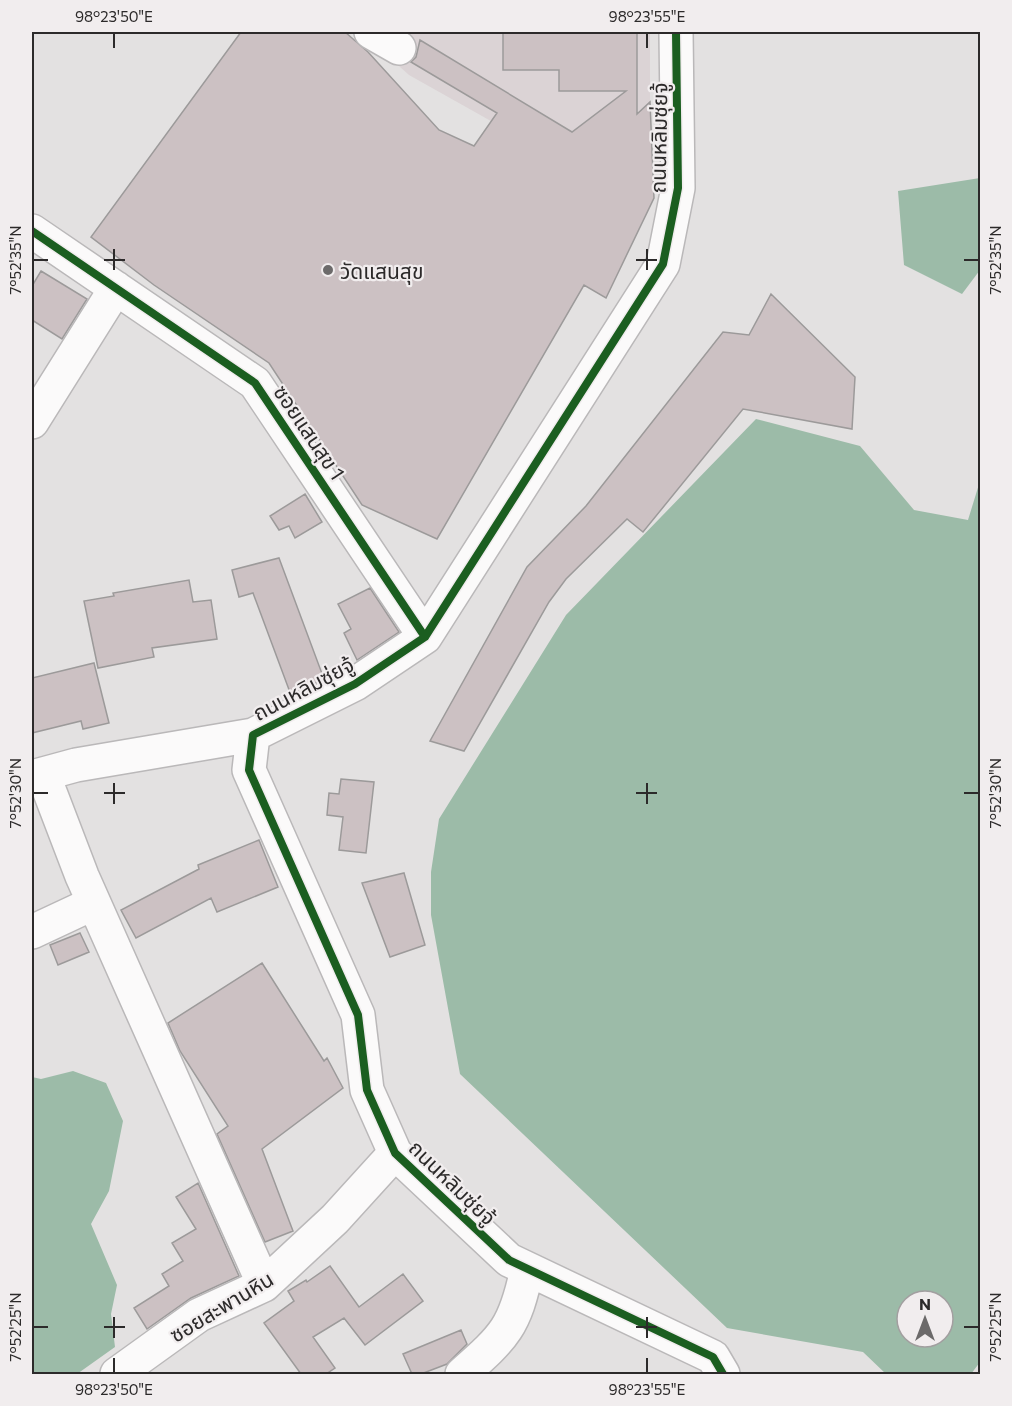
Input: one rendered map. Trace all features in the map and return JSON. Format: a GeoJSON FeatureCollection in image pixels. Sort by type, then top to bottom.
{"type":"FeatureCollection","features":[{"type":"Feature","properties":{"kind":"street","name":"ถนนหลิมซุ่ยจู้"},"geometry":{"type":"LineString","coordinates":[[676,32],[678,188],[663,264],[425,637],[355,684],[253,735],[249,770],[358,1015],[367,1090],[395,1153],[509,1260],[713,1358],[723,1374]]}},
{"type":"Feature","properties":{"kind":"street","name":"ซอยแสนสุข 1"},"geometry":{"type":"LineString","coordinates":[[32,231],[255,382],[425,637]]}},
{"type":"Feature","properties":{"kind":"street"},"geometry":{"type":"LineString","coordinates":[[32,422],[116,288]]}},
{"type":"Feature","properties":{"kind":"street"},"geometry":{"type":"LineString","coordinates":[[253,735],[36,771],[264,1285]]}},
{"type":"Feature","properties":{"kind":"street"},"geometry":{"type":"LineString","coordinates":[[32,932],[94,903]]}},
{"type":"Feature","properties":{"kind":"street","name":"ซอยสะพานหิน"},"geometry":{"type":"LineString","coordinates":[[117,1374],[200,1315],[264,1285],[335,1219],[395,1153]]}},
{"type":"Feature","properties":{"kind":"street"},"geometry":{"type":"LineString","coordinates":[[462,1374],[488,1351],[510,1326],[527,1269]]}},
{"type":"Feature","properties":{"kind":"shaded area"},"geometry":{"type":"Polygon","coordinates":[[[361,32],[650,32],[650,102],[573,167],[409,75],[361,32]]]}},
{"type":"Feature","properties":{"kind":"shaded area"},"geometry":{"type":"Polygon","coordinates":[[[980,178],[980,270],[962,294],[904,265],[898,191],[980,178]]]}},
{"type":"Feature","properties":{"kind":"shaded area"},"geometry":{"type":"Polygon","coordinates":[[[756,419],[860,446],[914,510],[968,520],[980,481],[980,1362],[971,1374],[886,1374],[863,1352],[727,1328],[460,1074],[431,915],[431,872],[439,819],[566,615],[756,419]]]}},
{"type":"Feature","properties":{"kind":"shaded area"},"geometry":{"type":"Polygon","coordinates":[[[73,1071],[106,1083],[123,1121],[109,1191],[91,1224],[117,1285],[111,1314],[115,1347],[77,1374],[32,1374],[32,1077],[41,1079],[73,1071]]]}},
{"type":"Feature","properties":{"kind":"building","name":"วัดแสนสุข"},"geometry":{"type":"Polygon","coordinates":[[[241,32],[345,32],[368,52],[439,130],[474,146],[497,113],[411,62],[416,57],[420,40],[572,132],[626,91],[559,91],[559,70],[503,70],[503,32],[637,32],[637,114],[650,102],[654,198],[606,298],[584,285],[437,539],[362,505],[269,363],[154,285],[91,237],[241,32]]]}},
{"type":"Feature","properties":{"kind":"building"},"geometry":{"type":"Polygon","coordinates":[[[41,271],[87,299],[62,339],[32,320],[32,286],[41,271]]]}},
{"type":"Feature","properties":{"kind":"building"},"geometry":{"type":"Polygon","coordinates":[[[771,294],[855,377],[852,429],[743,409],[643,532],[627,519],[566,579],[549,602],[464,751],[430,741],[527,567],[586,506],[723,332],[749,335],[771,294]]]}},
{"type":"Feature","properties":{"kind":"building"},"geometry":{"type":"Polygon","coordinates":[[[305,494],[322,522],[295,538],[289,526],[279,530],[270,516],[305,494]]]}},
{"type":"Feature","properties":{"kind":"building"},"geometry":{"type":"Polygon","coordinates":[[[279,558],[324,679],[291,695],[253,593],[239,597],[232,570],[279,558]]]}},
{"type":"Feature","properties":{"kind":"building"},"geometry":{"type":"Polygon","coordinates":[[[189,580],[193,602],[211,600],[217,639],[152,648],[154,657],[98,668],[84,601],[114,596],[113,593],[189,580]]]}},
{"type":"Feature","properties":{"kind":"building"},"geometry":{"type":"Polygon","coordinates":[[[370,588],[399,632],[357,660],[344,633],[351,629],[338,604],[370,588]]]}},
{"type":"Feature","properties":{"kind":"building"},"geometry":{"type":"Polygon","coordinates":[[[94,663],[109,723],[83,729],[81,721],[32,733],[32,678],[94,663]]]}},
{"type":"Feature","properties":{"kind":"building"},"geometry":{"type":"Polygon","coordinates":[[[341,779],[374,782],[366,853],[339,850],[343,817],[327,815],[329,793],[339,794],[341,779]]]}},
{"type":"Feature","properties":{"kind":"building"},"geometry":{"type":"Polygon","coordinates":[[[259,840],[278,887],[217,912],[211,898],[136,938],[121,910],[199,869],[198,865],[259,840]]]}},
{"type":"Feature","properties":{"kind":"building"},"geometry":{"type":"Polygon","coordinates":[[[404,873],[425,945],[390,957],[362,883],[404,873]]]}},
{"type":"Feature","properties":{"kind":"building"},"geometry":{"type":"Polygon","coordinates":[[[80,933],[89,952],[58,965],[50,945],[80,933]]]}},
{"type":"Feature","properties":{"kind":"building"},"geometry":{"type":"Polygon","coordinates":[[[262,963],[324,1061],[327,1058],[343,1088],[262,1149],[293,1231],[265,1242],[217,1134],[228,1126],[180,1051],[168,1023],[262,963]]]}},
{"type":"Feature","properties":{"kind":"building"},"geometry":{"type":"Polygon","coordinates":[[[198,1183],[239,1276],[191,1298],[147,1329],[134,1308],[169,1286],[162,1274],[183,1261],[172,1243],[196,1229],[176,1197],[198,1183]]]}},
{"type":"Feature","properties":{"kind":"building"},"geometry":{"type":"Polygon","coordinates":[[[330,1266],[359,1307],[403,1274],[423,1301],[365,1345],[344,1318],[313,1337],[335,1368],[326,1374],[301,1374],[264,1323],[294,1301],[288,1291],[306,1280],[307,1282],[330,1266]]]}},
{"type":"Feature","properties":{"kind":"building"},"geometry":{"type":"Polygon","coordinates":[[[461,1330],[467,1344],[447,1364],[421,1374],[412,1374],[403,1354],[461,1330]]]}},
{"type":"Feature","properties":{"kind":"cycle path"},"geometry":{"type":"LineString","coordinates":[[676,32],[678,188],[663,264],[425,637],[355,684],[253,735],[249,770],[358,1015],[367,1090],[395,1153],[509,1260],[713,1357],[723,1374]]}},
{"type":"Feature","properties":{"kind":"cycle path"},"geometry":{"type":"LineString","coordinates":[[32,231],[255,383],[425,637]]}},
{"type":"Feature","properties":{"kind":"place","name":"วัดแสนสุข"},"geometry":{"type":"Point","coordinates":[328,270]}}]}
